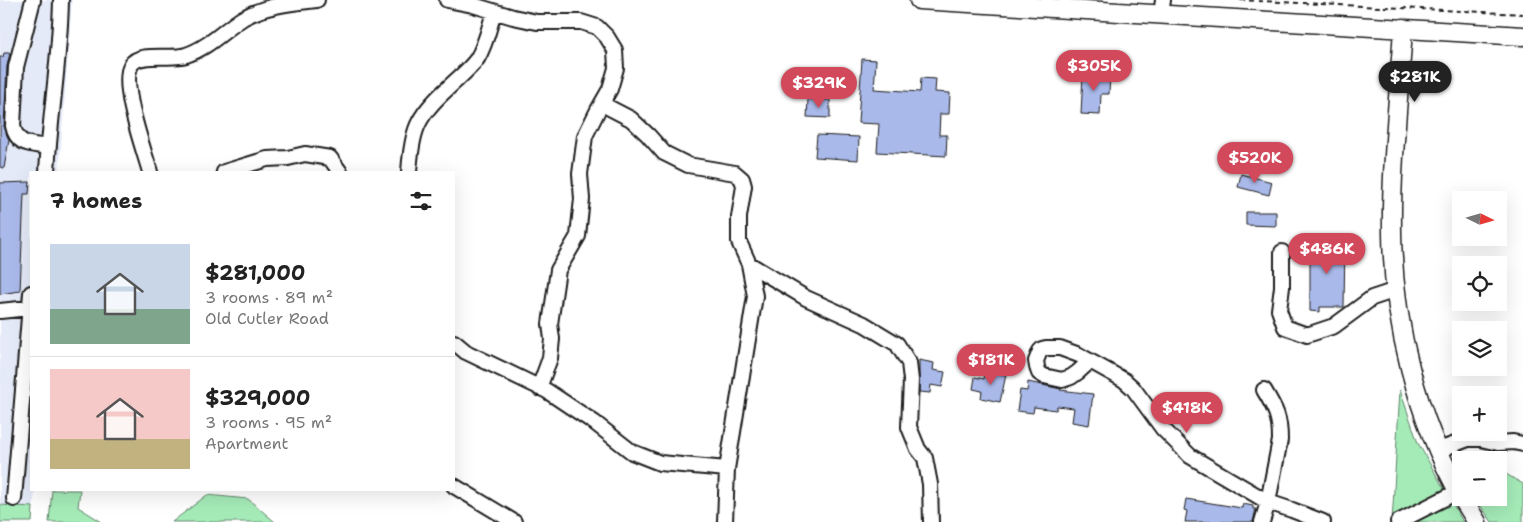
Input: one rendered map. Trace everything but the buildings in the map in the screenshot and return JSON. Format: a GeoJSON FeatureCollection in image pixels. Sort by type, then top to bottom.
{"type":"FeatureCollection","features":[{"type":"Feature","properties":{"kind":"main road"},"geometry":{"type":"LineString","coordinates":[[919,0],[1162,8],[1523,36]]}},
{"type":"Feature","properties":{"kind":"main road"},"geometry":{"type":"LineString","coordinates":[[1404,28],[1392,211],[1392,248],[1396,290],[1406,351],[1414,382],[1426,418],[1452,477]]}},
{"type":"Feature","properties":{"kind":"main road"},"geometry":{"type":"LineString","coordinates":[[1468,506],[1477,522]]}},
{"type":"Feature","properties":{"kind":"street"},"geometry":{"type":"LineString","coordinates":[[33,0],[16,67],[13,126],[16,135],[24,143],[48,147]]}},
{"type":"Feature","properties":{"kind":"street"},"geometry":{"type":"LineString","coordinates":[[47,171],[48,147],[56,86],[61,0]]}},
{"type":"Feature","properties":{"kind":"street"},"geometry":{"type":"LineString","coordinates":[[150,171],[133,112],[128,86],[128,72],[135,60],[151,57],[183,56],[200,50],[244,18],[265,9],[317,0]]}},
{"type":"Feature","properties":{"kind":"street"},"geometry":{"type":"LineString","coordinates":[[447,0],[537,22],[581,22],[597,27],[607,37],[615,50],[616,68],[610,89],[585,136],[580,174],[582,199],[578,236],[558,270],[550,324],[552,339],[550,358],[540,388]]}},
{"type":"Feature","properties":{"kind":"street"},"geometry":{"type":"LineString","coordinates":[[409,171],[411,144],[419,119],[428,107],[476,60],[484,45],[494,12]]}},
{"type":"Feature","properties":{"kind":"street"},"geometry":{"type":"LineString","coordinates":[[602,104],[631,120],[664,153],[688,165],[734,173],[742,178],[744,186],[739,217],[739,242],[749,264],[755,296],[728,469],[725,522]]}},
{"type":"Feature","properties":{"kind":"street"},"geometry":{"type":"LineString","coordinates":[[227,171],[267,159],[288,158],[305,154],[330,158],[339,171]]}},
{"type":"Feature","properties":{"kind":"street"},"geometry":{"type":"LineString","coordinates":[[1282,252],[1282,287],[1279,310],[1285,327],[1307,335],[1334,326],[1372,298],[1396,290]]}},
{"type":"Feature","properties":{"kind":"street"},"geometry":{"type":"LineString","coordinates":[[749,264],[806,298],[864,324],[897,344],[909,363],[911,380],[909,427],[918,449],[925,458],[930,484],[931,522]]}},
{"type":"Feature","properties":{"kind":"street"},"geometry":{"type":"LineString","coordinates":[[14,499],[30,300]]}},
{"type":"Feature","properties":{"kind":"street"},"geometry":{"type":"LineString","coordinates":[[0,311],[29,308]]}},
{"type":"Feature","properties":{"kind":"street"},"geometry":{"type":"LineString","coordinates":[[455,343],[466,352],[547,391],[595,423],[632,452],[660,463],[728,469]]}},
{"type":"Feature","properties":{"kind":"street"},"geometry":{"type":"LineString","coordinates":[[1090,361],[1124,380],[1133,388],[1163,429],[1184,452],[1268,502],[1323,522]]}},
{"type":"Feature","properties":{"kind":"street"},"geometry":{"type":"LineString","coordinates":[[1262,522],[1279,448],[1280,431],[1277,411],[1264,390]]}},
{"type":"Feature","properties":{"kind":"street"},"geometry":{"type":"LineString","coordinates":[[1439,450],[1468,439],[1523,444]]}},
{"type":"Feature","properties":{"kind":"street"},"geometry":{"type":"LineString","coordinates":[[455,487],[514,522]]}},
{"type":"Feature","properties":{"kind":"street"},"geometry":{"type":"LineString","coordinates":[[1398,522],[1452,499]]}},
{"type":"Feature","properties":{"kind":"path"},"geometry":{"type":"LineString","coordinates":[[1240,0],[1523,14]]}},
{"type":"Feature","properties":{"kind":"shaded area"},"geometry":{"type":"Polygon","coordinates":[[[0,0],[72,0],[59,171],[30,171],[30,491],[35,491],[32,522],[0,522],[0,0]]]}},
{"type":"Feature","properties":{"kind":"green space"},"geometry":{"type":"Polygon","coordinates":[[[1400,390],[1418,443],[1452,503],[1452,506],[1454,506],[1463,522],[1392,522],[1400,390]]]}},
{"type":"Feature","properties":{"kind":"green space"},"geometry":{"type":"Polygon","coordinates":[[[1507,475],[1523,484],[1523,522],[1492,522],[1481,506],[1507,506],[1507,475]]]}},
{"type":"Feature","properties":{"kind":"green space"},"geometry":{"type":"Polygon","coordinates":[[[52,491],[80,491],[78,507],[102,522],[49,522],[52,491]]]}},
{"type":"Feature","properties":{"kind":"green space"},"geometry":{"type":"Polygon","coordinates":[[[207,495],[248,499],[275,522],[172,522],[207,495]]]}},
{"type":"Feature","properties":{"kind":"green space"},"geometry":{"type":"Polygon","coordinates":[[[0,505],[33,507],[32,522],[0,522],[0,505]]]}}]}
